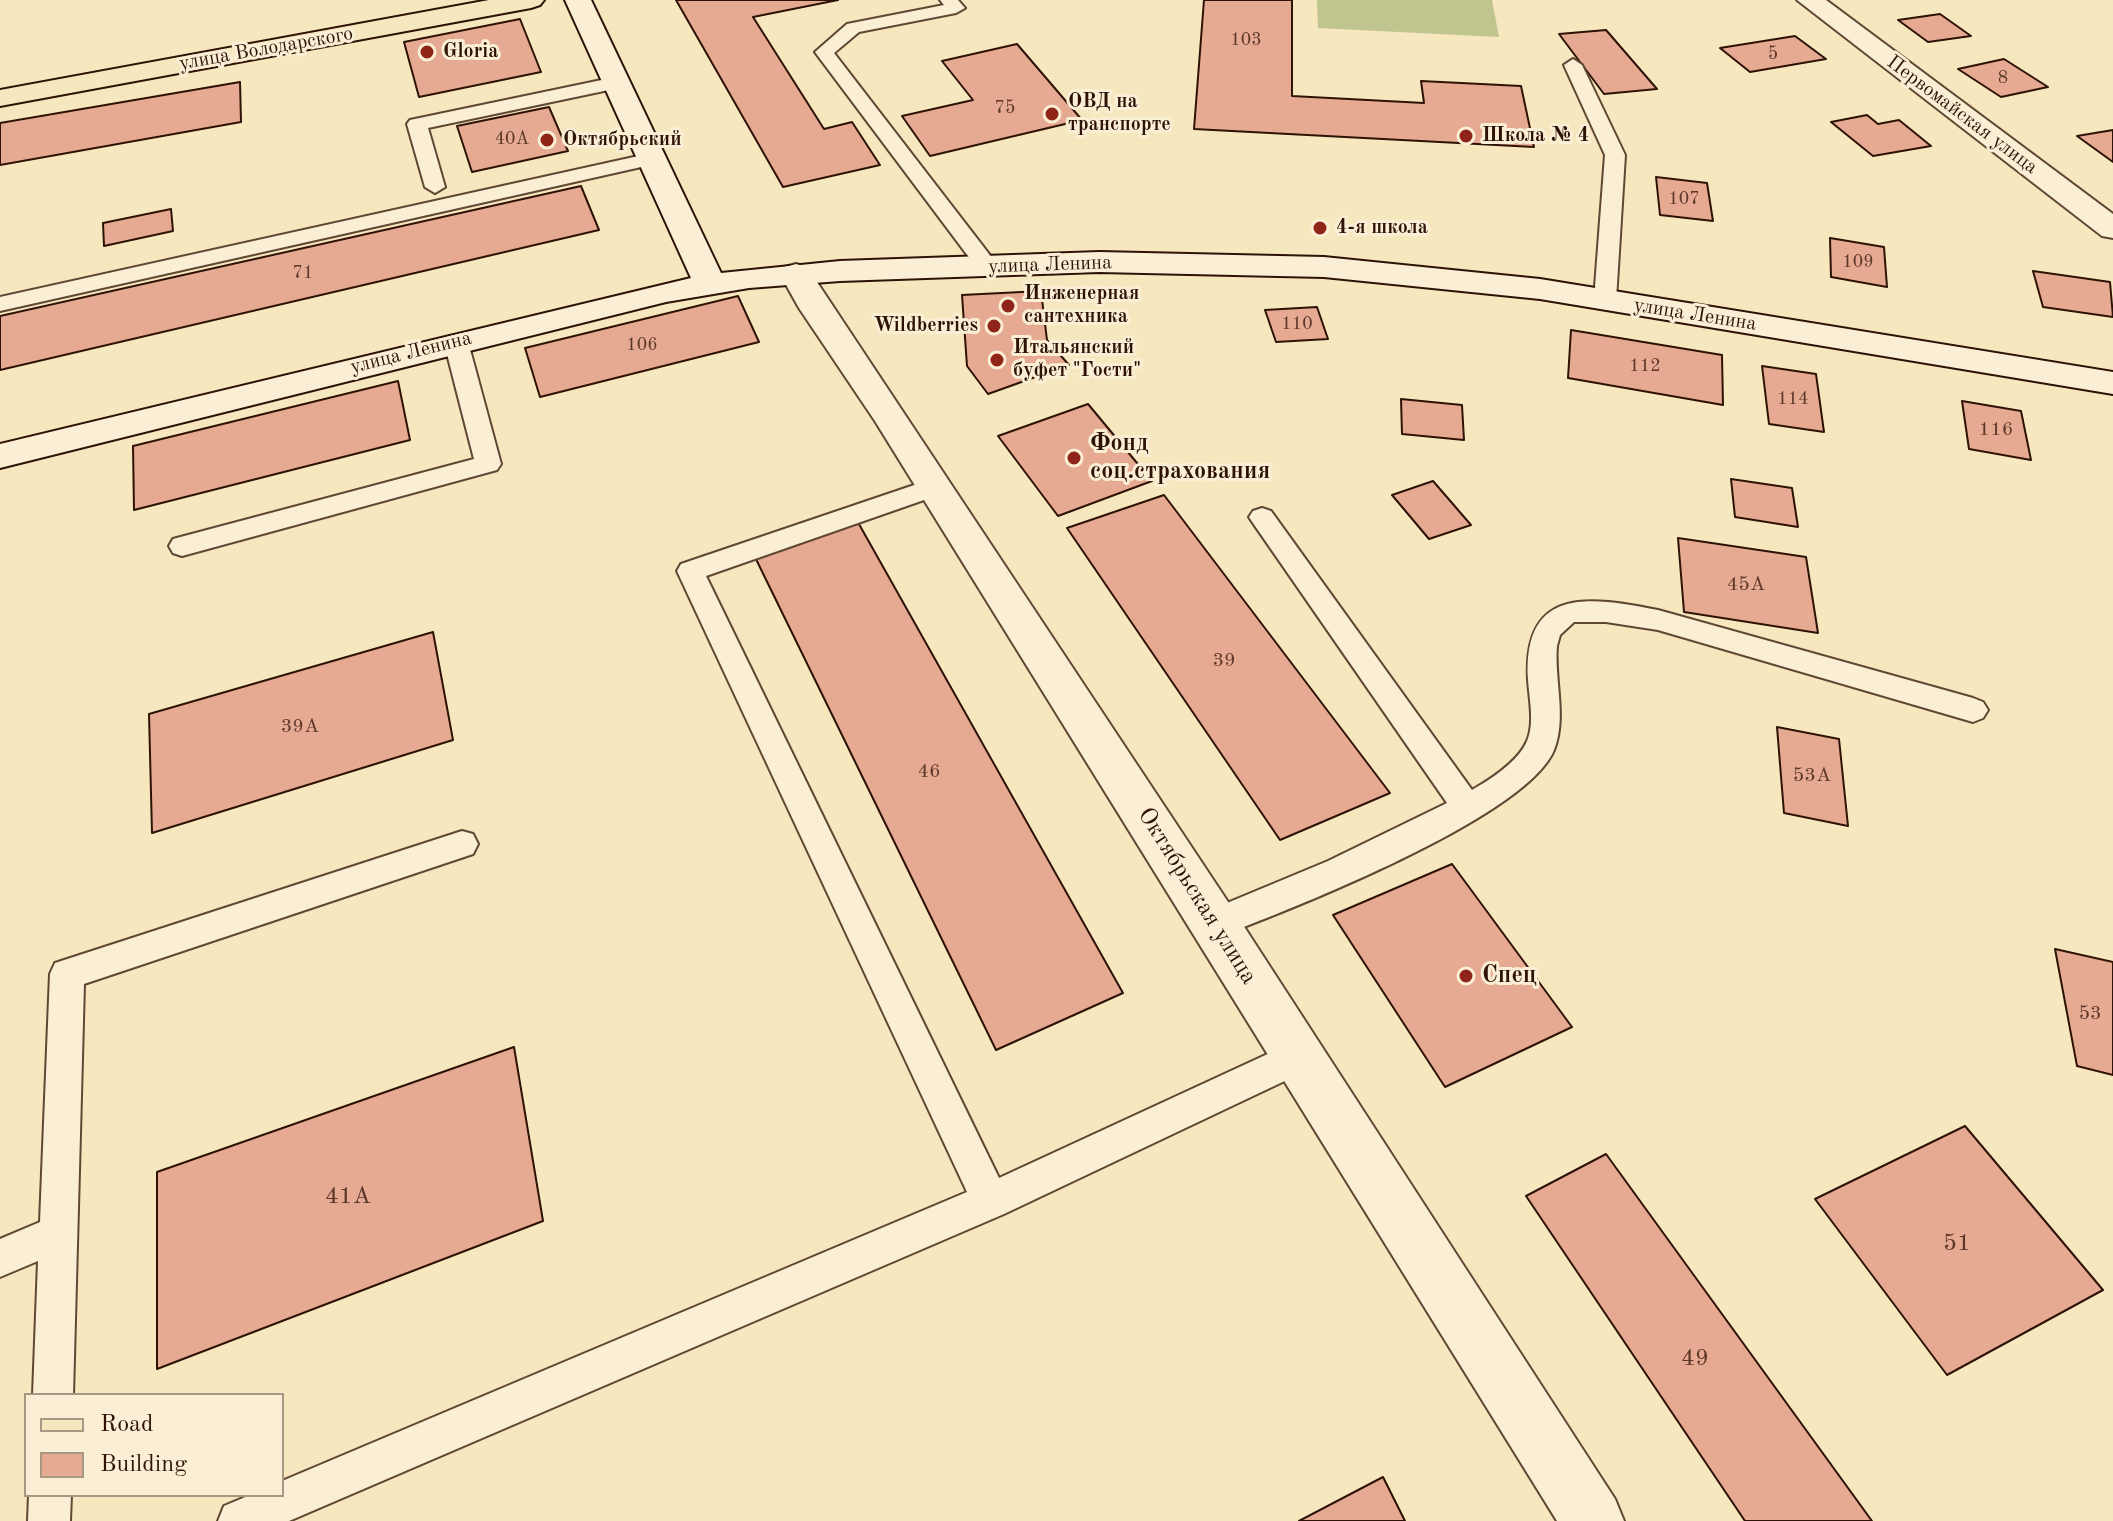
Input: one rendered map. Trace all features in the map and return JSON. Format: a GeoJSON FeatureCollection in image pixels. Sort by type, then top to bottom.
{"type":"FeatureCollection","features":[{"type":"Feature","properties":{"kind":"main road","name":"улица Володарского"},"geometry":{"type":"LineString","coordinates":[[0,98],[531,0]]}},
{"type":"Feature","properties":{"kind":"main road"},"geometry":{"type":"LineString","coordinates":[[578,0],[710,284]]}},
{"type":"Feature","properties":{"kind":"main road","name":"Первомайская улица"},"geometry":{"type":"LineString","coordinates":[[1810,0],[2113,229]]}},
{"type":"Feature","properties":{"kind":"main road","name":"улица Ленина"},"geometry":{"type":"LineString","coordinates":[[0,456],[456,342],[710,284],[796,274],[1099,262],[1324,267],[1540,289],[2113,383]]}},
{"type":"Feature","properties":{"kind":"main road","name":"Октябрьская улица"},"geometry":{"type":"LineString","coordinates":[[796,274],[815,308],[935,487],[1215,923],[1593,1521]]}},
{"type":"Feature","properties":{"kind":"lane"},"geometry":{"type":"LineString","coordinates":[[949,0],[956,8],[853,28],[824,52],[988,267]]}},
{"type":"Feature","properties":{"kind":"lane"},"geometry":{"type":"LineString","coordinates":[[1573,65],[1615,155],[1605,300]]}},
{"type":"Feature","properties":{"kind":"lane"},"geometry":{"type":"LineString","coordinates":[[435,187],[417,124],[616,83]]}},
{"type":"Feature","properties":{"kind":"lane"},"geometry":{"type":"LineString","coordinates":[[0,304],[652,159]]}},
{"type":"Feature","properties":{"kind":"lane"},"geometry":{"type":"LineString","coordinates":[[182,546],[488,464],[456,342]]}},
{"type":"Feature","properties":{"kind":"lane"},"geometry":{"type":"LineString","coordinates":[[935,487],[690,571],[991,1201]]}},
{"type":"Feature","properties":{"kind":"lane"},"geometry":{"type":"LineString","coordinates":[[1262,517],[1467,807]]}},
{"type":"Feature","properties":{"kind":"lane"},"geometry":{"type":"LineString","coordinates":[[1215,923],[1414,838],[1522,772],[1540,750],[1546,722],[1541,647],[1557,619],[1574,611],[1615,612],[1658,620],[1973,710]]}},
{"type":"Feature","properties":{"kind":"lane"},"geometry":{"type":"LineString","coordinates":[[53,1393],[67,974],[462,844]]}},
{"type":"Feature","properties":{"kind":"lane"},"geometry":{"type":"LineString","coordinates":[[239,1521],[991,1201],[1298,1057]]}},
{"type":"Feature","properties":{"kind":"lane"},"geometry":{"type":"LineString","coordinates":[[0,1258],[58,1234]]}},
{"type":"Feature","properties":{"kind":"lane"},"geometry":{"type":"LineString","coordinates":[[49,1521],[50,1497]]}},
{"type":"Feature","properties":{"kind":"green space"},"geometry":{"type":"Polygon","coordinates":[[[1317,0],[1492,0],[1499,37],[1318,28],[1317,0]]]}},
{"type":"Feature","properties":{"kind":"building"},"geometry":{"type":"Polygon","coordinates":[[[676,0],[838,0],[753,17],[824,129],[852,122],[880,165],[783,187],[676,0]]]}},
{"type":"Feature","properties":{"kind":"building"},"geometry":{"type":"Polygon","coordinates":[[[1204,0],[1292,0],[1292,96],[1424,103],[1421,81],[1521,86],[1534,147],[1194,129],[1204,0]]]}},
{"type":"Feature","properties":{"kind":"building"},"geometry":{"type":"Polygon","coordinates":[[[1940,14],[1971,36],[1928,42],[1898,20],[1940,14]]]}},
{"type":"Feature","properties":{"kind":"building"},"geometry":{"type":"Polygon","coordinates":[[[520,19],[541,72],[419,97],[404,42],[520,19]]]}},
{"type":"Feature","properties":{"kind":"building"},"geometry":{"type":"Polygon","coordinates":[[[1606,30],[1657,89],[1604,94],[1559,34],[1606,30]]]}},
{"type":"Feature","properties":{"kind":"building"},"geometry":{"type":"Polygon","coordinates":[[[1795,36],[1826,59],[1750,72],[1720,48],[1795,36]]]}},
{"type":"Feature","properties":{"kind":"building"},"geometry":{"type":"Polygon","coordinates":[[[1017,44],[1082,120],[930,156],[902,116],[973,100],[942,61],[1017,44]]]}},
{"type":"Feature","properties":{"kind":"building"},"geometry":{"type":"Polygon","coordinates":[[[2004,59],[2048,87],[2001,97],[1958,69],[2004,59]]]}},
{"type":"Feature","properties":{"kind":"building"},"geometry":{"type":"Polygon","coordinates":[[[240,82],[241,122],[0,165],[0,123],[240,82]]]}},
{"type":"Feature","properties":{"kind":"building"},"geometry":{"type":"Polygon","coordinates":[[[549,107],[568,151],[472,172],[457,126],[549,107]]]}},
{"type":"Feature","properties":{"kind":"building"},"geometry":{"type":"Polygon","coordinates":[[[1867,115],[1878,124],[1899,120],[1931,146],[1873,156],[1831,122],[1867,115]]]}},
{"type":"Feature","properties":{"kind":"building"},"geometry":{"type":"Polygon","coordinates":[[[2113,130],[2113,162],[2077,136],[2113,130]]]}},
{"type":"Feature","properties":{"kind":"building"},"geometry":{"type":"Polygon","coordinates":[[[1656,177],[1707,183],[1713,221],[1660,215],[1656,177]]]}},
{"type":"Feature","properties":{"kind":"building"},"geometry":{"type":"Polygon","coordinates":[[[581,186],[599,230],[0,370],[0,316],[581,186]]]}},
{"type":"Feature","properties":{"kind":"building"},"geometry":{"type":"Polygon","coordinates":[[[171,209],[173,231],[104,246],[103,223],[171,209]]]}},
{"type":"Feature","properties":{"kind":"building"},"geometry":{"type":"Polygon","coordinates":[[[1830,238],[1884,247],[1887,287],[1831,277],[1830,238]]]}},
{"type":"Feature","properties":{"kind":"building"},"geometry":{"type":"Polygon","coordinates":[[[2033,271],[2110,282],[2113,317],[2043,307],[2033,271]]]}},
{"type":"Feature","properties":{"kind":"building"},"geometry":{"type":"Polygon","coordinates":[[[1041,291],[1047,340],[1069,365],[988,394],[967,366],[962,295],[1041,291]]]}},
{"type":"Feature","properties":{"kind":"building"},"geometry":{"type":"Polygon","coordinates":[[[738,296],[759,342],[540,397],[525,348],[738,296]]]}},
{"type":"Feature","properties":{"kind":"building"},"geometry":{"type":"Polygon","coordinates":[[[1317,307],[1328,339],[1276,342],[1265,310],[1317,307]]]}},
{"type":"Feature","properties":{"kind":"building"},"geometry":{"type":"Polygon","coordinates":[[[1571,330],[1722,355],[1723,405],[1568,378],[1571,330]]]}},
{"type":"Feature","properties":{"kind":"building"},"geometry":{"type":"Polygon","coordinates":[[[1762,366],[1816,374],[1824,432],[1769,424],[1762,366]]]}},
{"type":"Feature","properties":{"kind":"building"},"geometry":{"type":"Polygon","coordinates":[[[398,381],[410,440],[134,510],[133,446],[398,381]]]}},
{"type":"Feature","properties":{"kind":"building"},"geometry":{"type":"Polygon","coordinates":[[[1401,399],[1462,405],[1464,440],[1402,434],[1401,399]]]}},
{"type":"Feature","properties":{"kind":"building"},"geometry":{"type":"Polygon","coordinates":[[[1962,401],[2021,411],[2031,460],[1969,449],[1962,401]]]}},
{"type":"Feature","properties":{"kind":"building","name":"Фонд соц.страхования"},"geometry":{"type":"Polygon","coordinates":[[[1088,404],[1152,481],[1058,516],[998,436],[1088,404]]]}},
{"type":"Feature","properties":{"kind":"building"},"geometry":{"type":"Polygon","coordinates":[[[1731,479],[1792,488],[1798,527],[1735,517],[1731,479]]]}},
{"type":"Feature","properties":{"kind":"building"},"geometry":{"type":"Polygon","coordinates":[[[1433,481],[1471,525],[1429,539],[1392,495],[1433,481]]]}},
{"type":"Feature","properties":{"kind":"building"},"geometry":{"type":"Polygon","coordinates":[[[1164,495],[1390,793],[1280,840],[1067,528],[1164,495]]]}},
{"type":"Feature","properties":{"kind":"building"},"geometry":{"type":"Polygon","coordinates":[[[855,517],[1123,993],[996,1050],[752,551],[855,517]]]}},
{"type":"Feature","properties":{"kind":"building"},"geometry":{"type":"Polygon","coordinates":[[[1678,538],[1806,557],[1818,633],[1684,612],[1678,538]]]}},
{"type":"Feature","properties":{"kind":"building"},"geometry":{"type":"Polygon","coordinates":[[[433,632],[453,740],[152,833],[149,714],[433,632]]]}},
{"type":"Feature","properties":{"kind":"building"},"geometry":{"type":"Polygon","coordinates":[[[1777,727],[1839,739],[1848,826],[1784,813],[1777,727]]]}},
{"type":"Feature","properties":{"kind":"building"},"geometry":{"type":"Polygon","coordinates":[[[1452,864],[1572,1027],[1445,1087],[1333,915],[1452,864]]]}},
{"type":"Feature","properties":{"kind":"building"},"geometry":{"type":"Polygon","coordinates":[[[2055,949],[2113,962],[2113,1075],[2077,1066],[2055,949]]]}},
{"type":"Feature","properties":{"kind":"building"},"geometry":{"type":"Polygon","coordinates":[[[514,1047],[543,1221],[157,1369],[157,1172],[514,1047]]]}},
{"type":"Feature","properties":{"kind":"building"},"geometry":{"type":"Polygon","coordinates":[[[1965,1126],[2103,1290],[1947,1375],[1815,1199],[1965,1126]]]}},
{"type":"Feature","properties":{"kind":"building"},"geometry":{"type":"Polygon","coordinates":[[[1606,1154],[1872,1521],[1745,1521],[1526,1196],[1606,1154]]]}},
{"type":"Feature","properties":{"kind":"building"},"geometry":{"type":"Polygon","coordinates":[[[1383,1477],[1405,1521],[1299,1521],[1383,1477]]]}},
{"type":"Feature","properties":{"kind":"place","name":"Gloria"},"geometry":{"type":"Point","coordinates":[427,52]}},
{"type":"Feature","properties":{"kind":"place","name":"ОВД на транспорте"},"geometry":{"type":"Point","coordinates":[1052,114]}},
{"type":"Feature","properties":{"kind":"place","name":"Школа № 4"},"geometry":{"type":"Point","coordinates":[1466,136]}},
{"type":"Feature","properties":{"kind":"place","name":"Октябрьский"},"geometry":{"type":"Point","coordinates":[547,140]}},
{"type":"Feature","properties":{"kind":"place","name":"4-я школа"},"geometry":{"type":"Point","coordinates":[1320,228]}},
{"type":"Feature","properties":{"kind":"place","name":"Инженерная сантехника"},"geometry":{"type":"Point","coordinates":[1008,306]}},
{"type":"Feature","properties":{"kind":"place","name":"Wildberries"},"geometry":{"type":"Point","coordinates":[994,326]}},
{"type":"Feature","properties":{"kind":"place","name":"Итальянский буфет \"Гости\""},"geometry":{"type":"Point","coordinates":[997,360]}},
{"type":"Feature","properties":{"kind":"place","name":"Фонд соц.страхования"},"geometry":{"type":"Point","coordinates":[1074,458]}},
{"type":"Feature","properties":{"kind":"place","name":"Спец"},"geometry":{"type":"Point","coordinates":[1466,976]}}]}
